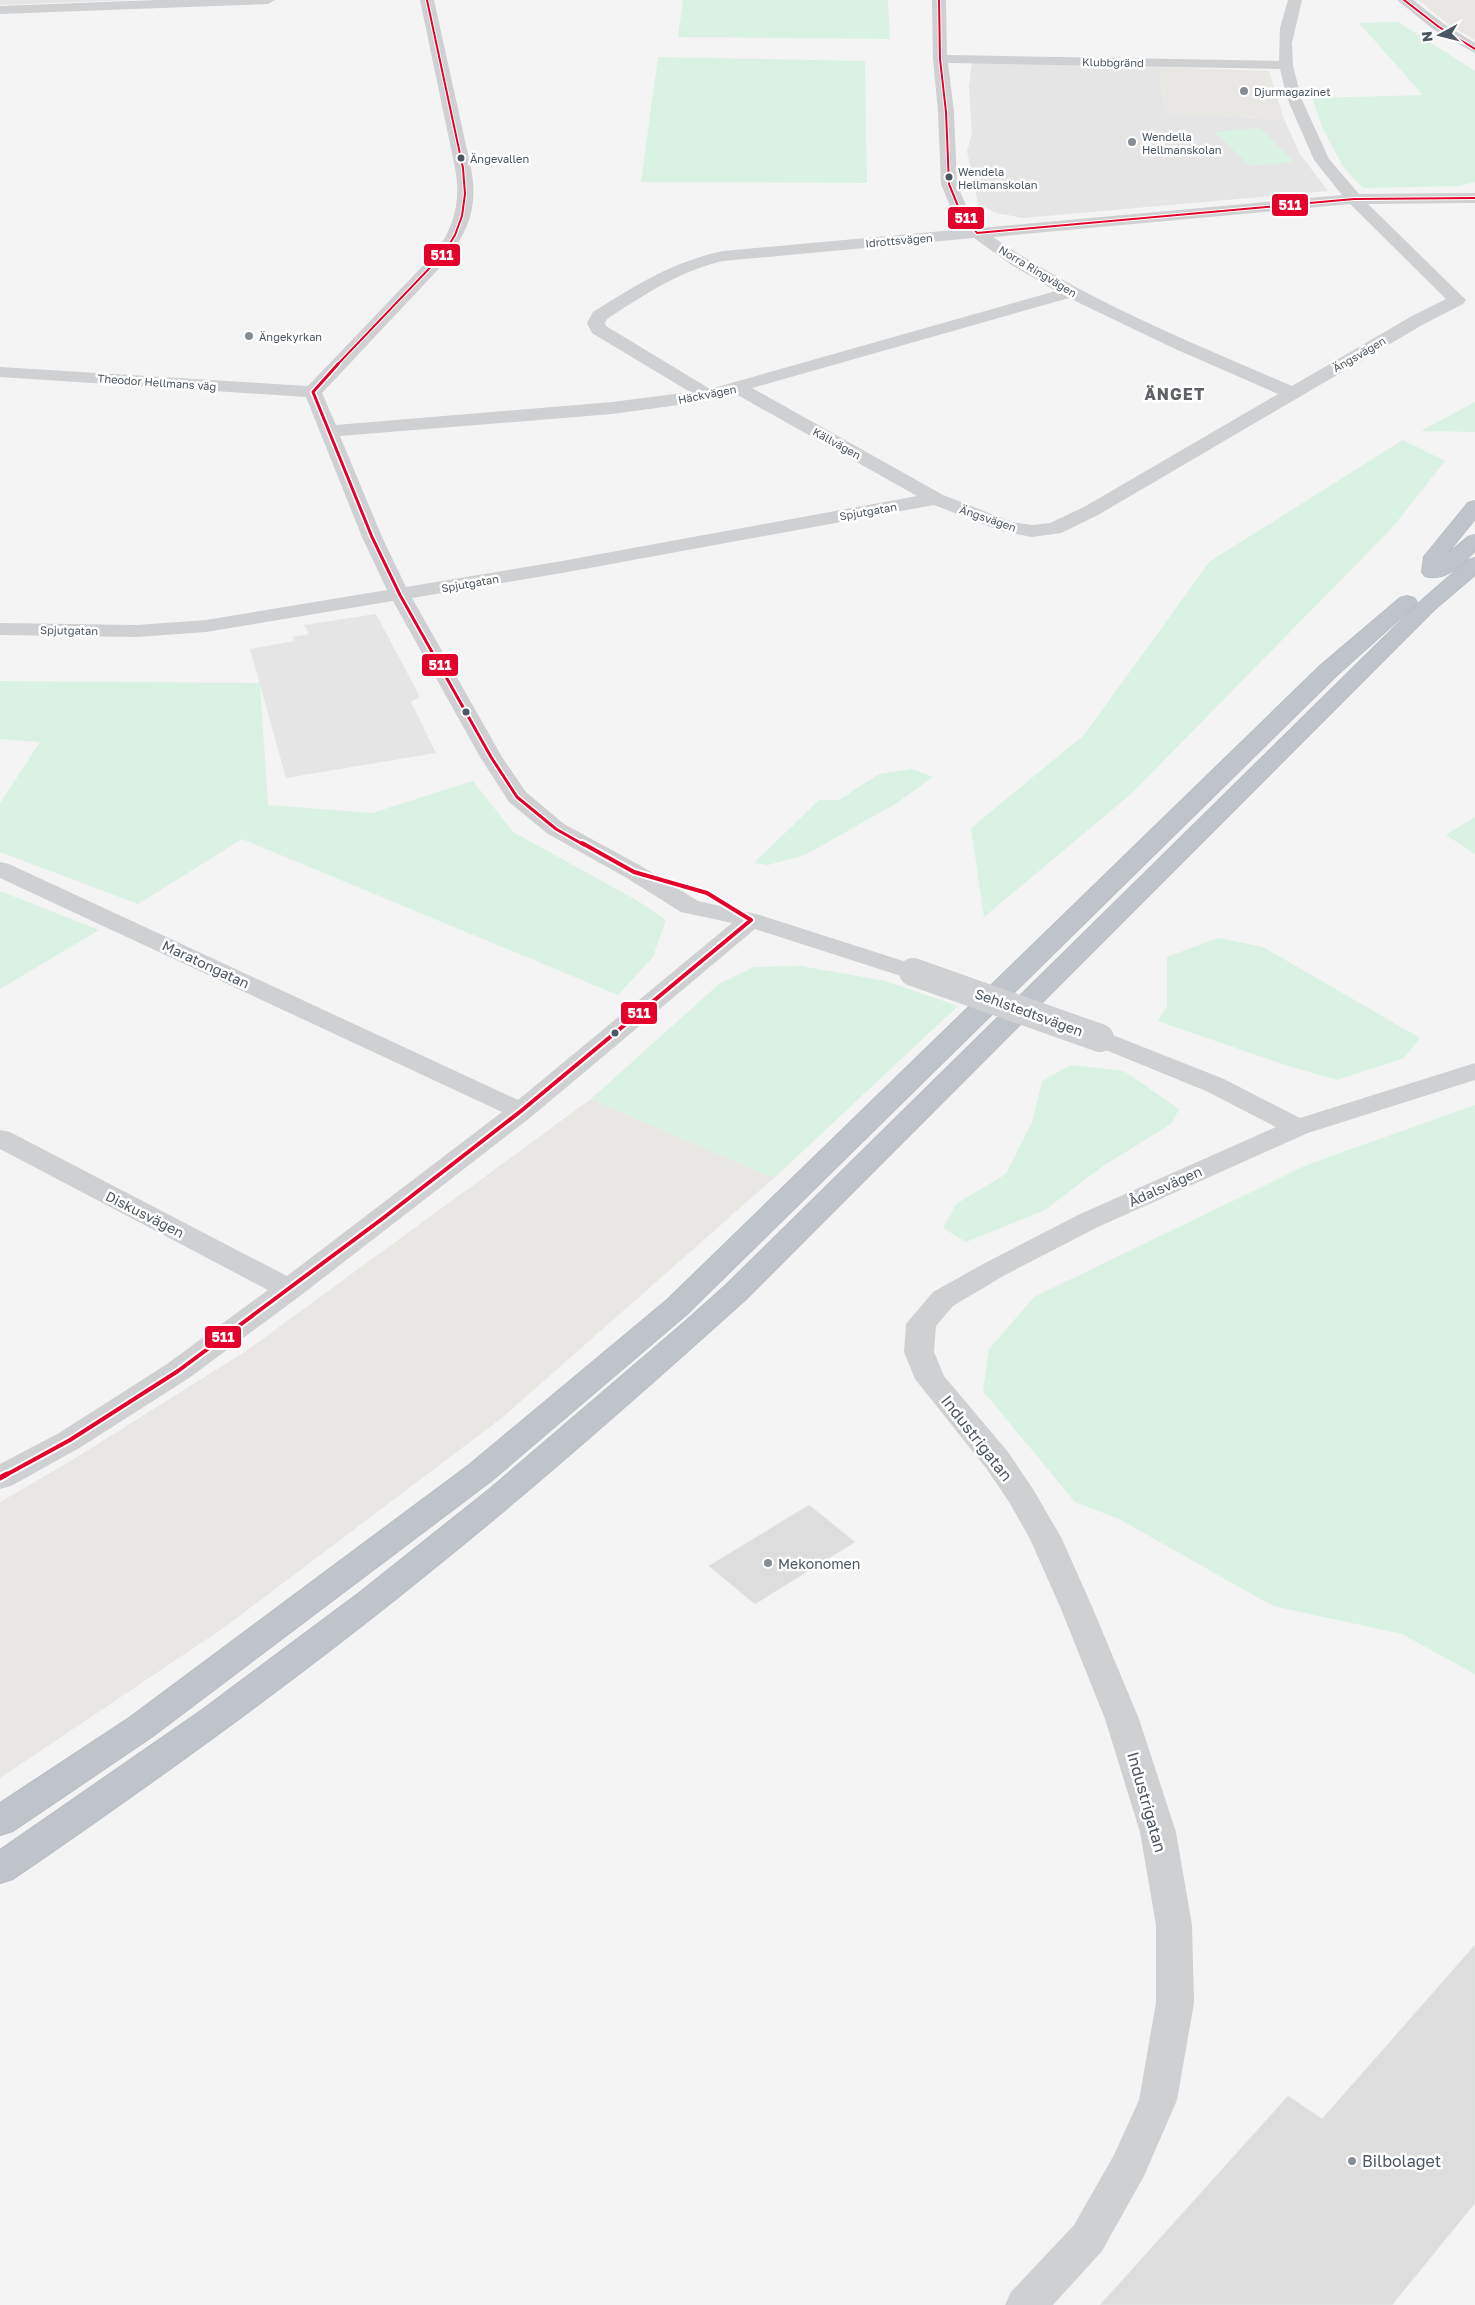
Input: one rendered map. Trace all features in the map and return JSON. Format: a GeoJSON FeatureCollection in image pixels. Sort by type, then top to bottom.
{"type":"FeatureCollection","features":[{"type":"Feature","properties":{"kind":"highway"},"geometry":{"type":"LineString","coordinates":[[1431,581],[1434,557],[1475,507]]}},
{"type":"Feature","properties":{"kind":"highway"},"geometry":{"type":"LineString","coordinates":[[0,1821],[141,1726],[302,1608],[480,1473],[677,1307],[1329,670],[1475,541]]}},
{"type":"Feature","properties":{"kind":"highway"},"geometry":{"type":"LineString","coordinates":[[0,1869],[80,1815],[286,1666],[420,1562],[628,1389],[736,1292],[1428,605],[1475,564]]}},
{"type":"Feature","properties":{"kind":"highway"},"geometry":{"type":"LineString","coordinates":[[1428,605],[1458,598],[1475,582]]}},
{"type":"Feature","properties":{"kind":"main road"},"geometry":{"type":"LineString","coordinates":[[1404,0],[1439,28],[1475,49]]}},
{"type":"Feature","properties":{"kind":"street"},"geometry":{"type":"LineString","coordinates":[[0,10],[159,2],[268,0]]}},
{"type":"Feature","properties":{"kind":"street"},"geometry":{"type":"LineString","coordinates":[[313,392],[368,331],[429,270],[448,247],[460,225],[465,208],[466,189],[461,158],[427,0]]}},
{"type":"Feature","properties":{"kind":"street","name":"Norra Ringvägen"},"geometry":{"type":"LineString","coordinates":[[939,0],[940,59],[946,112],[949,184],[960,211],[977,233],[1016,260],[1071,292],[1171,340],[1294,394]]}},
{"type":"Feature","properties":{"kind":"street","name":"Ängsvägen"},"geometry":{"type":"LineString","coordinates":[[936,499],[1008,527],[1032,531],[1054,529],[1091,511],[1418,320],[1466,301],[1354,199],[1322,160],[1306,130],[1294,98],[1286,65],[1286,36],[1295,0]]}},
{"type":"Feature","properties":{"kind":"street","name":"Klubbgränd"},"geometry":{"type":"LineString","coordinates":[[940,59],[1286,65]]}},
{"type":"Feature","properties":{"kind":"street","name":"Idrottsvägen"},"geometry":{"type":"LineString","coordinates":[[708,395],[598,329],[596,323],[599,316],[661,277],[700,260],[723,256],[1354,199],[1475,198]]}},
{"type":"Feature","properties":{"kind":"street","name":"Häckvägen"},"geometry":{"type":"LineString","coordinates":[[330,431],[612,408],[708,395],[1071,292]]}},
{"type":"Feature","properties":{"kind":"street","name":"Theodor Hellmans väg"},"geometry":{"type":"LineString","coordinates":[[0,372],[313,392]]}},
{"type":"Feature","properties":{"kind":"street","name":"Källvägen"},"geometry":{"type":"LineString","coordinates":[[738,388],[936,499]]}},
{"type":"Feature","properties":{"kind":"street","name":"Sehlstedtsvägen"},"geometry":{"type":"LineString","coordinates":[[313,392],[372,537],[400,595],[491,757],[517,797],[556,829],[634,872],[690,907],[751,920],[913,972],[1100,1038],[1215,1085],[1298,1127]]}},
{"type":"Feature","properties":{"kind":"street","name":"Spjutgatan"},"geometry":{"type":"LineString","coordinates":[[0,629],[170,630],[269,617],[936,499]]}},
{"type":"Feature","properties":{"kind":"street","name":"Maratongatan"},"geometry":{"type":"LineString","coordinates":[[0,869],[521,1111]]}},
{"type":"Feature","properties":{"kind":"street"},"geometry":{"type":"LineString","coordinates":[[0,1478],[70,1440],[178,1372],[290,1289],[521,1111],[751,920]]}},
{"type":"Feature","properties":{"kind":"street","name":"Ådalsvägen"},"geometry":{"type":"LineString","coordinates":[[927,1371],[919,1352],[922,1324],[943,1299],[995,1269],[1088,1221],[1298,1127],[1475,1071]]}},
{"type":"Feature","properties":{"kind":"street","name":"Diskusvägen"},"geometry":{"type":"LineString","coordinates":[[0,1138],[290,1289]]}},
{"type":"Feature","properties":{"kind":"street","name":"Industrigatan"},"geometry":{"type":"LineString","coordinates":[[927,1371],[930,1379],[997,1460],[1046,1538],[1122,1718],[1158,1832],[1174,1925],[1176,2003],[1158,2100],[1130,2164],[1088,2238],[1026,2305]]}},
{"type":"Feature","properties":{"kind":"shaded area"},"geometry":{"type":"Polygon","coordinates":[[[0,0],[133,0],[0,5],[0,0]]]}},
{"type":"Feature","properties":{"kind":"shaded area"},"geometry":{"type":"Polygon","coordinates":[[[1418,0],[1475,0],[1475,40],[1449,25],[1418,0]]]}},
{"type":"Feature","properties":{"kind":"shaded area","name":"Wendella Hellmanskolan"},"geometry":{"type":"Polygon","coordinates":[[[972,62],[1159,67],[1165,114],[1284,119],[1300,154],[1328,191],[1023,218],[996,213],[978,204],[967,151],[972,134],[969,88],[972,62]]]}},
{"type":"Feature","properties":{"kind":"shaded area"},"geometry":{"type":"Polygon","coordinates":[[[1159,67],[1269,71],[1284,119],[1165,114],[1159,67]]]}},
{"type":"Feature","properties":{"kind":"shaded area"},"geometry":{"type":"Polygon","coordinates":[[[376,614],[420,697],[411,702],[436,753],[286,778],[250,649],[294,641],[293,637],[309,634],[304,625],[376,614]]]}},
{"type":"Feature","properties":{"kind":"shaded area"},"geometry":{"type":"Polygon","coordinates":[[[591,1099],[774,1178],[503,1417],[225,1627],[0,1778],[0,1502],[69,1462],[246,1351],[591,1099]]]}},
{"type":"Feature","properties":{"kind":"green space"},"geometry":{"type":"Polygon","coordinates":[[[683,0],[888,0],[890,39],[678,37],[683,0]]]}},
{"type":"Feature","properties":{"kind":"green space"},"geometry":{"type":"Polygon","coordinates":[[[1398,22],[1475,71],[1475,182],[1458,186],[1363,188],[1344,168],[1323,129],[1312,98],[1423,95],[1359,23],[1398,22]]]}},
{"type":"Feature","properties":{"kind":"green space"},"geometry":{"type":"Polygon","coordinates":[[[658,57],[865,61],[867,183],[641,182],[658,57]]]}},
{"type":"Feature","properties":{"kind":"green space"},"geometry":{"type":"Polygon","coordinates":[[[1260,128],[1294,162],[1250,166],[1215,132],[1260,128]]]}},
{"type":"Feature","properties":{"kind":"green space"},"geometry":{"type":"Polygon","coordinates":[[[1475,402],[1475,432],[1421,431],[1475,402]]]}},
{"type":"Feature","properties":{"kind":"green space"},"geometry":{"type":"Polygon","coordinates":[[[1403,440],[1445,461],[1392,528],[1131,794],[984,917],[971,828],[1084,735],[1210,561],[1403,440]]]}},
{"type":"Feature","properties":{"kind":"green space"},"geometry":{"type":"Polygon","coordinates":[[[0,681],[260,683],[268,805],[372,813],[473,781],[513,832],[638,901],[666,920],[653,957],[618,995],[242,839],[138,904],[0,852],[0,803],[40,742],[0,739],[0,681]]]}},
{"type":"Feature","properties":{"kind":"green space"},"geometry":{"type":"Polygon","coordinates":[[[912,769],[933,777],[897,803],[805,855],[768,865],[754,863],[819,800],[839,800],[879,774],[912,769]]]}},
{"type":"Feature","properties":{"kind":"green space"},"geometry":{"type":"Polygon","coordinates":[[[1475,817],[1475,854],[1446,835],[1475,817]]]}},
{"type":"Feature","properties":{"kind":"green space"},"geometry":{"type":"Polygon","coordinates":[[[0,891],[99,930],[0,989],[0,891]]]}},
{"type":"Feature","properties":{"kind":"green space"},"geometry":{"type":"Polygon","coordinates":[[[1218,938],[1263,947],[1420,1038],[1404,1058],[1337,1080],[1285,1065],[1158,1021],[1167,1006],[1167,957],[1218,938]]]}},
{"type":"Feature","properties":{"kind":"green space"},"geometry":{"type":"Polygon","coordinates":[[[801,966],[885,981],[958,1006],[774,1178],[591,1099],[719,984],[754,967],[801,966]]]}},
{"type":"Feature","properties":{"kind":"green space"},"geometry":{"type":"Polygon","coordinates":[[[1071,1065],[1124,1071],[1179,1109],[1171,1124],[1103,1166],[1045,1210],[966,1242],[943,1228],[956,1204],[1006,1174],[1032,1122],[1042,1081],[1071,1065]]]}},
{"type":"Feature","properties":{"kind":"green space"},"geometry":{"type":"Polygon","coordinates":[[[1475,1105],[1475,1674],[1402,1634],[1273,1606],[1119,1519],[1075,1502],[983,1391],[989,1349],[1034,1297],[1309,1164],[1475,1105]]]}},
{"type":"Feature","properties":{"kind":"building","name":"Mekonomen"},"geometry":{"type":"Polygon","coordinates":[[[809,1505],[855,1542],[755,1604],[709,1566],[809,1505]]]}},
{"type":"Feature","properties":{"kind":"building","name":"Bilbolaget"},"geometry":{"type":"Polygon","coordinates":[[[1475,1945],[1475,2203],[1392,2305],[1100,2305],[1288,2096],[1322,2119],[1475,1945]]]}},
{"type":"Feature","properties":{"kind":"transit line","name":"511"},"geometry":{"type":"LineString","coordinates":[[0,1478],[70,1440],[178,1371],[382,1219],[521,1111],[751,920],[707,893],[634,872],[556,829],[517,797],[491,757],[400,595],[372,537],[313,392],[380,319],[430,270],[444,253],[455,235],[462,216],[465,194],[463,168],[427,0]]}},
{"type":"Feature","properties":{"kind":"transit line","name":"511"},"geometry":{"type":"LineString","coordinates":[[939,0],[940,59],[946,112],[949,184],[960,211],[977,233],[1354,199],[1475,198]]}},
{"type":"Feature","properties":{"kind":"transit line","name":"511"},"geometry":{"type":"LineString","coordinates":[[1404,0],[1439,27],[1475,49]]}},
{"type":"Feature","properties":{"kind":"place","name":"Djurmagazinet"},"geometry":{"type":"Point","coordinates":[1244,91]}},
{"type":"Feature","properties":{"kind":"place","name":"Wendella Hellmanskolan"},"geometry":{"type":"Point","coordinates":[1132,142]}},
{"type":"Feature","properties":{"kind":"place","name":"Ängevallen"},"geometry":{"type":"Point","coordinates":[461,158]}},
{"type":"Feature","properties":{"kind":"place","name":"Wendela Hellmanskolan"},"geometry":{"type":"Point","coordinates":[949,177]}},
{"type":"Feature","properties":{"kind":"place","name":"Ängekyrkan"},"geometry":{"type":"Point","coordinates":[249,336]}},
{"type":"Feature","properties":{"kind":"place","name":"Mekonomen"},"geometry":{"type":"Point","coordinates":[768,1563]}},
{"type":"Feature","properties":{"kind":"place","name":"Bilbolaget"},"geometry":{"type":"Point","coordinates":[1352,2161]}},
{"type":"Feature","properties":{"kind":"district","name":"ÄNGET"},"geometry":{"type":"Point","coordinates":[1175,394]}}]}
